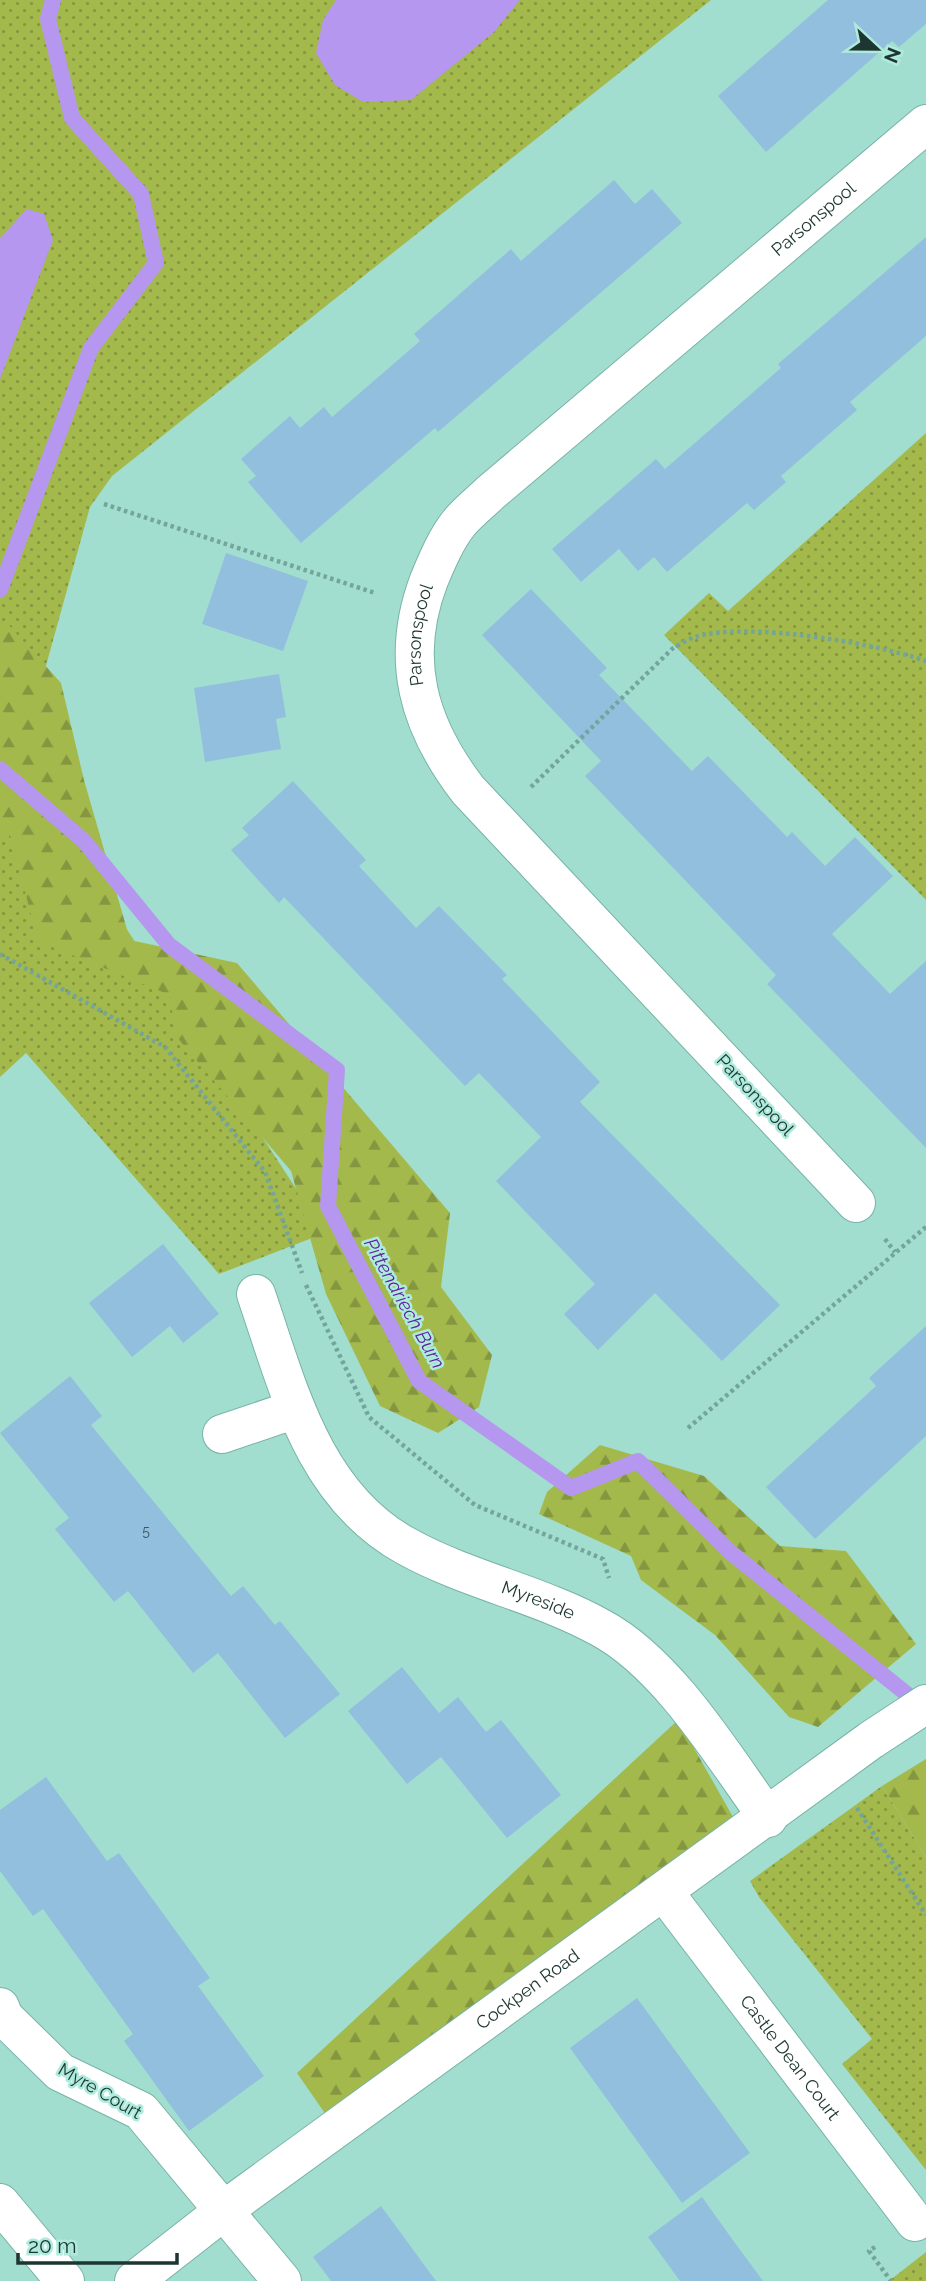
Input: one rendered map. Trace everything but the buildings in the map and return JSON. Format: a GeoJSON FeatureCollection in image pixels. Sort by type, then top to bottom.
{"type":"FeatureCollection","features":[{"type":"Feature","properties":{"kind":"street","name":"Parsonspool"},"geometry":{"type":"LineString","coordinates":[[856,1203],[496,820],[446,762],[430,730],[413,653],[419,607],[438,558],[458,523],[926,124]]}},
{"type":"Feature","properties":{"kind":"street","name":"Myreside"},"geometry":{"type":"LineString","coordinates":[[256,1294],[296,1409],[323,1466],[365,1520],[407,1547],[602,1628],[646,1662],[691,1711],[768,1818]]}},
{"type":"Feature","properties":{"kind":"street"},"geometry":{"type":"LineString","coordinates":[[222,1434],[296,1409]]}},
{"type":"Feature","properties":{"kind":"street","name":"Cockpen Road"},"geometry":{"type":"LineString","coordinates":[[134,2281],[223,2211],[833,1771],[871,1740],[926,1704]]}},
{"type":"Feature","properties":{"kind":"street","name":"Castle Dean Court"},"geometry":{"type":"LineString","coordinates":[[664,1892],[915,2222]]}},
{"type":"Feature","properties":{"kind":"street","name":"Myre Court"},"geometry":{"type":"LineString","coordinates":[[0,2007],[4,2017],[60,2071],[141,2111],[223,2211]]}},
{"type":"Feature","properties":{"kind":"street"},"geometry":{"type":"LineString","coordinates":[[0,2203],[65,2281]]}},
{"type":"Feature","properties":{"kind":"street"},"geometry":{"type":"LineString","coordinates":[[223,2211],[282,2281]]}},
{"type":"Feature","properties":{"kind":"path"},"geometry":{"type":"LineString","coordinates":[[104,504],[419,607]]}},
{"type":"Feature","properties":{"kind":"path"},"geometry":{"type":"LineString","coordinates":[[496,820],[672,649],[694,637],[725,631],[839,640],[926,660]]}},
{"type":"Feature","properties":{"kind":"path"},"geometry":{"type":"LineString","coordinates":[[0,954],[164,1047],[265,1172],[303,1278],[369,1417],[475,1505],[603,1559],[611,1583]]}},
{"type":"Feature","properties":{"kind":"path"},"geometry":{"type":"LineString","coordinates":[[688,1428],[926,1227]]}},
{"type":"Feature","properties":{"kind":"path"},"geometry":{"type":"LineString","coordinates":[[833,1771],[926,1915]]}},
{"type":"Feature","properties":{"kind":"green space"},"geometry":{"type":"Polygon","coordinates":[[[0,0],[711,0],[112,476],[90,507],[37,698],[126,928],[325,1233],[219,1274],[26,1053],[0,1077],[0,0]]]}},
{"type":"Feature","properties":{"kind":"green space"},"geometry":{"type":"Polygon","coordinates":[[[926,433],[926,900],[664,635],[709,593],[728,611],[926,433]]]}},
{"type":"Feature","properties":{"kind":"green space"},"geometry":{"type":"Polygon","coordinates":[[[0,622],[7,623],[61,683],[84,780],[130,940],[237,963],[450,1213],[441,1287],[492,1355],[479,1407],[438,1433],[380,1406],[326,1294],[291,1171],[175,1035],[170,995],[38,941],[10,835],[0,830],[0,622]]]}},
{"type":"Feature","properties":{"kind":"green space"},"geometry":{"type":"Polygon","coordinates":[[[600,1445],[704,1476],[780,1546],[846,1551],[916,1644],[818,1727],[789,1717],[715,1635],[641,1580],[631,1556],[539,1514],[547,1492],[600,1445]]]}},
{"type":"Feature","properties":{"kind":"green space"},"geometry":{"type":"Polygon","coordinates":[[[678,1720],[737,1824],[331,2122],[297,2073],[678,1720]]]}},
{"type":"Feature","properties":{"kind":"green space"},"geometry":{"type":"Polygon","coordinates":[[[926,1759],[926,1857],[882,1786],[926,1759]]]}},
{"type":"Feature","properties":{"kind":"green space"},"geometry":{"type":"Polygon","coordinates":[[[882,1786],[926,1857],[926,2170],[842,2064],[872,2039],[759,1897],[750,1881],[882,1786]]]}},
{"type":"Feature","properties":{"kind":"green space"},"geometry":{"type":"Polygon","coordinates":[[[926,2252],[926,2281],[889,2281],[926,2252]]]}},
{"type":"Feature","properties":{"kind":"shaded area"},"geometry":{"type":"Polygon","coordinates":[[[336,0],[520,0],[494,32],[411,100],[363,102],[335,85],[316,53],[323,20],[336,0]]]}},
{"type":"Feature","properties":{"kind":"shaded area"},"geometry":{"type":"Polygon","coordinates":[[[27,209],[44,214],[53,240],[0,379],[0,238],[27,209]]]}},
{"type":"Feature","properties":{"kind":"waterway","name":"Pittendriech Burn"},"geometry":{"type":"LineString","coordinates":[[0,590],[91,348],[156,263],[141,194],[72,118],[48,19],[53,0]]}},
{"type":"Feature","properties":{"kind":"waterway","name":"Pittendriech Burn"},"geometry":{"type":"LineString","coordinates":[[0,769],[84,841],[169,945],[337,1070],[328,1206],[419,1381],[571,1488],[638,1461],[730,1552],[923,1707]]}}]}
